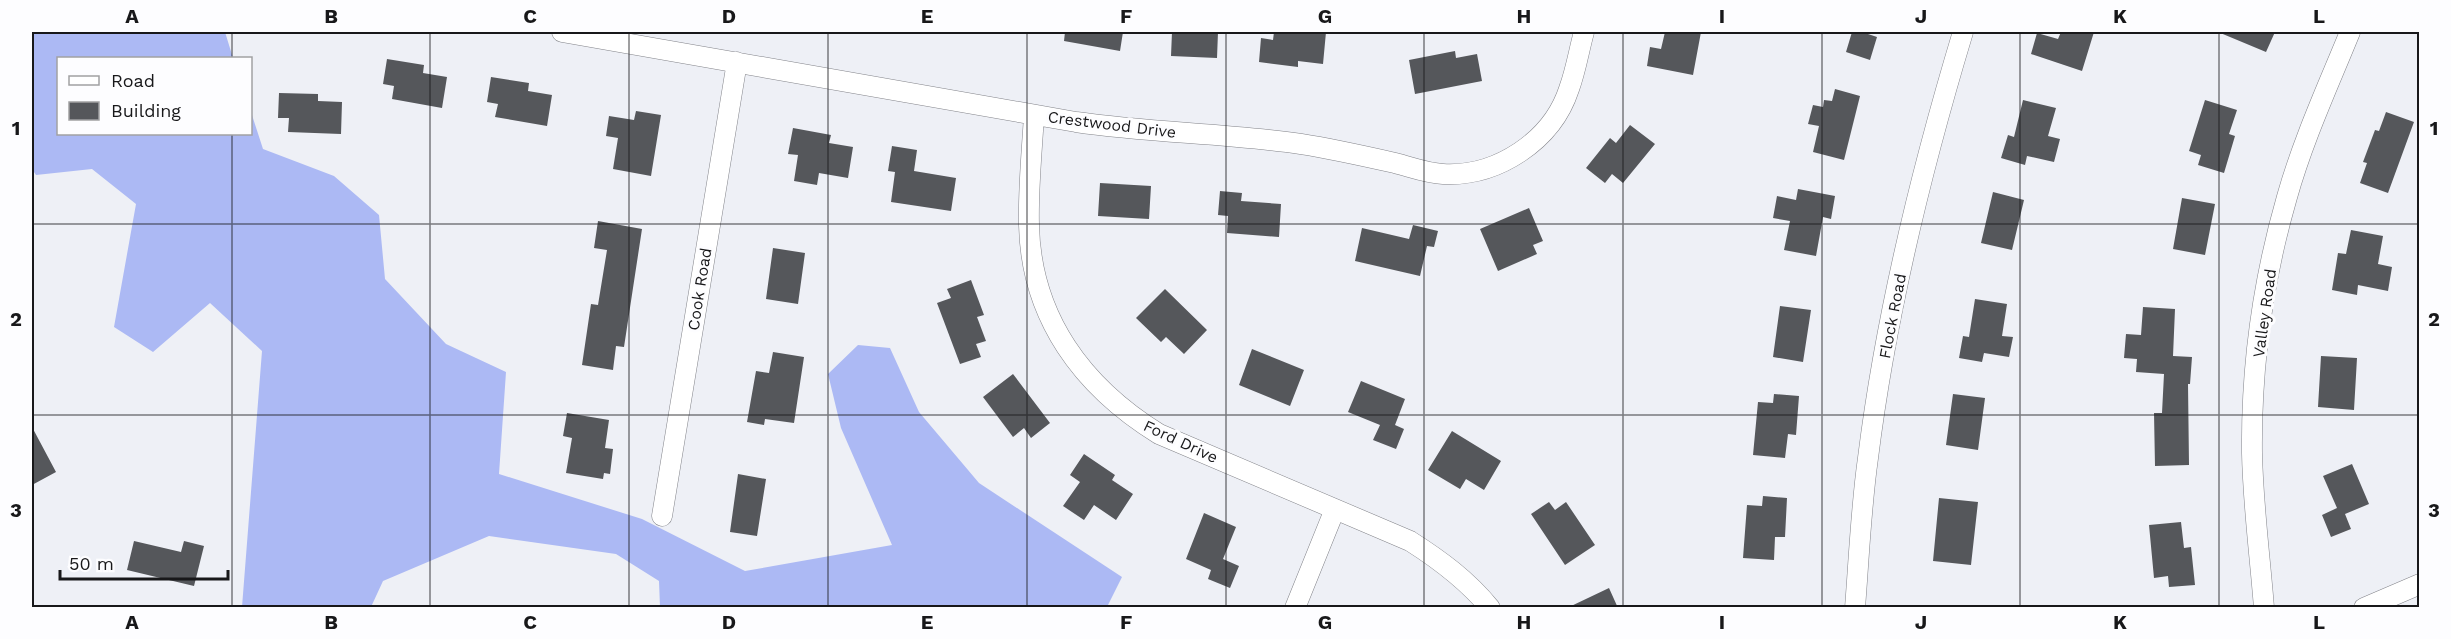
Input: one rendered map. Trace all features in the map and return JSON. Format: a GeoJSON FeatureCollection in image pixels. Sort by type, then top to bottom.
{"type":"FeatureCollection","features":[{"type":"Feature","properties":{"kind":"street","name":"Crestwood Drive"},"geometry":{"type":"LineString","coordinates":[[562,32],[1034,114],[1139,130],[1234,136],[1302,144],[1443,174],[1467,173],[1495,166],[1511,158],[1541,135],[1558,114],[1569,90],[1584,32]]}},
{"type":"Feature","properties":{"kind":"street","name":"Flock Road"},"geometry":{"type":"LineString","coordinates":[[1855,608],[1868,459],[1884,356],[1911,222],[1933,133],[1963,32]]}},
{"type":"Feature","properties":{"kind":"street","name":"Valley Road"},"geometry":{"type":"LineString","coordinates":[[2264,608],[2252,453],[2253,392],[2259,332],[2272,256],[2287,197],[2306,139],[2350,32]]}},
{"type":"Feature","properties":{"kind":"street","name":"Cook Road"},"geometry":{"type":"LineString","coordinates":[[662,516],[737,62]]}},
{"type":"Feature","properties":{"kind":"street","name":"Ford Drive"},"geometry":{"type":"LineString","coordinates":[[1034,114],[1029,225],[1033,264],[1053,322],[1081,369],[1107,397],[1131,417],[1159,434],[1410,541],[1438,559],[1472,587],[1490,608]]}},
{"type":"Feature","properties":{"kind":"street"},"geometry":{"type":"LineString","coordinates":[[1294,608],[1335,509]]}},
{"type":"Feature","properties":{"kind":"street"},"geometry":{"type":"LineString","coordinates":[[2364,608],[2420,584]]}},
{"type":"Feature","properties":{"kind":"shaded area"},"geometry":{"type":"Polygon","coordinates":[[[32,32],[225,32],[233,57],[57,57],[57,135],[252,135],[252,115],[263,149],[334,176],[379,215],[385,279],[446,344],[506,372],[499,474],[642,519],[745,571],[892,545],[841,428],[828,374],[858,345],[890,348],[919,412],[979,483],[1122,577],[1107,607],[660,607],[659,581],[616,554],[489,536],[383,581],[371,607],[242,607],[262,351],[210,303],[153,352],[114,327],[136,204],[92,169],[36,175],[32,169],[32,32]]]}},
{"type":"Feature","properties":{"kind":"building"},"geometry":{"type":"Polygon","coordinates":[[[1065,32],[1123,32],[1120,51],[1064,41],[1065,32]]]}},
{"type":"Feature","properties":{"kind":"building"},"geometry":{"type":"Polygon","coordinates":[[[1172,32],[1218,32],[1217,58],[1171,56],[1172,32]]]}},
{"type":"Feature","properties":{"kind":"building"},"geometry":{"type":"Polygon","coordinates":[[[1274,32],[1326,32],[1323,64],[1298,61],[1298,67],[1259,62],[1261,38],[1273,40],[1274,32]]]}},
{"type":"Feature","properties":{"kind":"building"},"geometry":{"type":"Polygon","coordinates":[[[1665,32],[1701,32],[1693,75],[1647,66],[1650,47],[1661,49],[1665,32]]]}},
{"type":"Feature","properties":{"kind":"building"},"geometry":{"type":"Polygon","coordinates":[[[1852,32],[1862,32],[1877,37],[1870,60],[1846,52],[1852,32]]]}},
{"type":"Feature","properties":{"kind":"building"},"geometry":{"type":"Polygon","coordinates":[[[2061,32],[2094,32],[2082,71],[2031,54],[2037,33],[2058,39],[2061,32]]]}},
{"type":"Feature","properties":{"kind":"building"},"geometry":{"type":"Polygon","coordinates":[[[2218,32],[2275,32],[2266,52],[2218,32]]]}},
{"type":"Feature","properties":{"kind":"building"},"geometry":{"type":"Polygon","coordinates":[[[1455,51],[1456,58],[1477,54],[1482,81],[1415,94],[1409,60],[1455,51]]]}},
{"type":"Feature","properties":{"kind":"building"},"geometry":{"type":"Polygon","coordinates":[[[387,59],[424,65],[423,73],[447,77],[442,108],[392,99],[394,86],[383,84],[387,59]]]}},
{"type":"Feature","properties":{"kind":"building"},"geometry":{"type":"Polygon","coordinates":[[[491,77],[529,83],[528,91],[552,95],[547,126],[495,117],[498,104],[487,102],[491,77]]]}},
{"type":"Feature","properties":{"kind":"building"},"geometry":{"type":"Polygon","coordinates":[[[1835,89],[1860,96],[1844,160],[1813,152],[1819,126],[1808,124],[1813,105],[1823,107],[1824,100],[1832,101],[1835,89]]]}},
{"type":"Feature","properties":{"kind":"building"},"geometry":{"type":"Polygon","coordinates":[[[279,93],[318,94],[318,101],[342,102],[341,134],[288,132],[289,118],[278,118],[279,93]]]}},
{"type":"Feature","properties":{"kind":"building"},"geometry":{"type":"Polygon","coordinates":[[[2023,100],[2056,108],[2048,136],[2060,139],[2054,162],[2027,156],[2025,165],[2001,158],[2008,135],[2014,137],[2023,100]]]}},
{"type":"Feature","properties":{"kind":"building"},"geometry":{"type":"Polygon","coordinates":[[[2205,100],[2237,110],[2229,134],[2235,136],[2224,173],[2198,165],[2201,155],[2189,151],[2205,100]]]}},
{"type":"Feature","properties":{"kind":"building"},"geometry":{"type":"Polygon","coordinates":[[[636,111],[661,115],[651,176],[613,169],[618,138],[606,136],[609,116],[634,120],[636,111]]]}},
{"type":"Feature","properties":{"kind":"building"},"geometry":{"type":"Polygon","coordinates":[[[2386,112],[2414,122],[2388,193],[2360,183],[2367,163],[2363,162],[2375,130],[2379,131],[2386,112]]]}},
{"type":"Feature","properties":{"kind":"building"},"geometry":{"type":"Polygon","coordinates":[[[1630,125],[1655,144],[1623,183],[1612,174],[1605,183],[1586,168],[1610,138],[1616,143],[1630,125]]]}},
{"type":"Feature","properties":{"kind":"building"},"geometry":{"type":"Polygon","coordinates":[[[793,128],[831,135],[829,143],[853,147],[848,178],[819,173],[817,185],[794,181],[798,155],[788,154],[793,128]]]}},
{"type":"Feature","properties":{"kind":"building"},"geometry":{"type":"Polygon","coordinates":[[[892,146],[917,150],[914,171],[956,178],[951,211],[891,202],[895,172],[888,171],[892,146]]]}},
{"type":"Feature","properties":{"kind":"building"},"geometry":{"type":"Polygon","coordinates":[[[1100,183],[1151,186],[1149,219],[1098,216],[1100,183]]]}},
{"type":"Feature","properties":{"kind":"building"},"geometry":{"type":"Polygon","coordinates":[[[1798,189],[1835,196],[1831,219],[1823,217],[1816,256],[1784,250],[1790,221],[1773,218],[1777,196],[1796,200],[1798,189]]]}},
{"type":"Feature","properties":{"kind":"building"},"geometry":{"type":"Polygon","coordinates":[[[1220,191],[1242,193],[1241,201],[1281,204],[1279,237],[1227,233],[1228,216],[1218,215],[1220,191]]]}},
{"type":"Feature","properties":{"kind":"building"},"geometry":{"type":"Polygon","coordinates":[[[1993,192],[2024,200],[2012,250],[1981,243],[1993,192]]]}},
{"type":"Feature","properties":{"kind":"building"},"geometry":{"type":"Polygon","coordinates":[[[2182,198],[2215,204],[2205,255],[2173,249],[2182,198]]]}},
{"type":"Feature","properties":{"kind":"building"},"geometry":{"type":"Polygon","coordinates":[[[1529,208],[1543,241],[1533,245],[1537,254],[1498,271],[1480,229],[1529,208]]]}},
{"type":"Feature","properties":{"kind":"building"},"geometry":{"type":"Polygon","coordinates":[[[598,221],[642,229],[624,347],[616,346],[613,370],[582,365],[591,304],[598,305],[607,250],[594,248],[598,221]]]}},
{"type":"Feature","properties":{"kind":"building"},"geometry":{"type":"Polygon","coordinates":[[[1413,225],[1438,231],[1434,247],[1427,246],[1420,276],[1355,261],[1362,228],[1409,239],[1413,225]]]}},
{"type":"Feature","properties":{"kind":"building"},"geometry":{"type":"Polygon","coordinates":[[[2351,230],[2383,236],[2378,264],[2392,267],[2388,291],[2358,285],[2357,295],[2332,290],[2338,253],[2346,254],[2351,230]]]}},
{"type":"Feature","properties":{"kind":"building"},"geometry":{"type":"Polygon","coordinates":[[[773,248],[805,253],[798,304],[766,299],[773,248]]]}},
{"type":"Feature","properties":{"kind":"building"},"geometry":{"type":"Polygon","coordinates":[[[971,280],[984,315],[977,317],[986,341],[976,344],[981,357],[960,364],[937,303],[951,298],[947,289],[971,280]]]}},
{"type":"Feature","properties":{"kind":"building"},"geometry":{"type":"Polygon","coordinates":[[[1165,289],[1207,330],[1184,354],[1166,337],[1161,342],[1136,318],[1165,289]]]}},
{"type":"Feature","properties":{"kind":"building"},"geometry":{"type":"Polygon","coordinates":[[[1975,299],[2007,304],[2002,336],[2013,337],[2009,357],[1984,353],[1982,362],[1959,358],[1963,336],[1969,337],[1975,299]]]}},
{"type":"Feature","properties":{"kind":"building"},"geometry":{"type":"Polygon","coordinates":[[[1780,306],[1811,310],[1803,362],[1773,357],[1780,306]]]}},
{"type":"Feature","properties":{"kind":"building"},"geometry":{"type":"Polygon","coordinates":[[[2143,307],[2175,309],[2173,356],[2192,357],[2190,384],[2188,384],[2189,465],[2155,466],[2154,413],[2162,413],[2164,374],[2136,372],[2137,359],[2124,358],[2126,334],[2141,335],[2143,307]]]}},
{"type":"Feature","properties":{"kind":"building"},"geometry":{"type":"Polygon","coordinates":[[[1252,349],[1304,370],[1290,406],[1239,385],[1252,349]]]}},
{"type":"Feature","properties":{"kind":"building"},"geometry":{"type":"Polygon","coordinates":[[[773,352],[804,357],[794,423],[765,419],[764,425],[747,422],[756,371],[769,373],[773,352]]]}},
{"type":"Feature","properties":{"kind":"building"},"geometry":{"type":"Polygon","coordinates":[[[2321,356],[2357,358],[2354,410],[2318,407],[2321,356]]]}},
{"type":"Feature","properties":{"kind":"building"},"geometry":{"type":"Polygon","coordinates":[[[1013,374],[1050,423],[1031,438],[1024,428],[1013,437],[983,397],[1013,374]]]}},
{"type":"Feature","properties":{"kind":"building"},"geometry":{"type":"Polygon","coordinates":[[[1361,381],[1405,399],[1395,425],[1404,429],[1396,449],[1373,440],[1380,425],[1348,412],[1361,381]]]}},
{"type":"Feature","properties":{"kind":"building"},"geometry":{"type":"Polygon","coordinates":[[[1774,394],[1799,396],[1796,435],[1788,434],[1785,458],[1753,455],[1758,402],[1773,403],[1774,394]]]}},
{"type":"Feature","properties":{"kind":"building"},"geometry":{"type":"Polygon","coordinates":[[[1953,394],[1985,398],[1978,450],[1946,445],[1953,394]]]}},
{"type":"Feature","properties":{"kind":"building"},"geometry":{"type":"Polygon","coordinates":[[[567,413],[609,420],[605,448],[613,449],[610,474],[604,473],[603,479],[566,473],[572,438],[563,436],[567,413]]]}},
{"type":"Feature","properties":{"kind":"building"},"geometry":{"type":"Polygon","coordinates":[[[32,427],[56,472],[32,485],[32,427]]]}},
{"type":"Feature","properties":{"kind":"building"},"geometry":{"type":"Polygon","coordinates":[[[1452,431],[1501,461],[1484,490],[1466,479],[1460,489],[1428,470],[1452,431]]]}},
{"type":"Feature","properties":{"kind":"building"},"geometry":{"type":"Polygon","coordinates":[[[1084,454],[1115,475],[1112,480],[1133,494],[1116,520],[1094,505],[1084,520],[1063,506],[1080,482],[1070,475],[1084,454]]]}},
{"type":"Feature","properties":{"kind":"building"},"geometry":{"type":"Polygon","coordinates":[[[2352,464],[2369,504],[2345,514],[2351,529],[2331,537],[2322,515],[2337,508],[2323,476],[2352,464]]]}},
{"type":"Feature","properties":{"kind":"building"},"geometry":{"type":"Polygon","coordinates":[[[738,474],[766,479],[757,536],[730,532],[738,474]]]}},
{"type":"Feature","properties":{"kind":"building"},"geometry":{"type":"Polygon","coordinates":[[[1763,496],[1787,498],[1785,537],[1775,537],[1774,560],[1743,558],[1747,505],[1762,506],[1763,496]]]}},
{"type":"Feature","properties":{"kind":"building"},"geometry":{"type":"Polygon","coordinates":[[[1939,498],[1978,502],[1971,565],[1933,561],[1939,498]]]}},
{"type":"Feature","properties":{"kind":"building"},"geometry":{"type":"Polygon","coordinates":[[[1549,502],[1555,510],[1566,502],[1595,545],[1565,565],[1531,514],[1549,502]]]}},
{"type":"Feature","properties":{"kind":"building"},"geometry":{"type":"Polygon","coordinates":[[[1204,513],[1236,527],[1223,559],[1239,566],[1230,588],[1208,579],[1211,570],[1186,559],[1204,513]]]}},
{"type":"Feature","properties":{"kind":"building"},"geometry":{"type":"Polygon","coordinates":[[[2181,522],[2184,548],[2191,547],[2195,585],[2169,587],[2168,576],[2154,578],[2149,525],[2181,522]]]}},
{"type":"Feature","properties":{"kind":"building"},"geometry":{"type":"Polygon","coordinates":[[[134,541],[181,552],[184,541],[204,546],[194,586],[127,570],[134,541]]]}},
{"type":"Feature","properties":{"kind":"building"},"geometry":{"type":"Polygon","coordinates":[[[1609,588],[1618,608],[1567,608],[1609,588]]]}}]}
